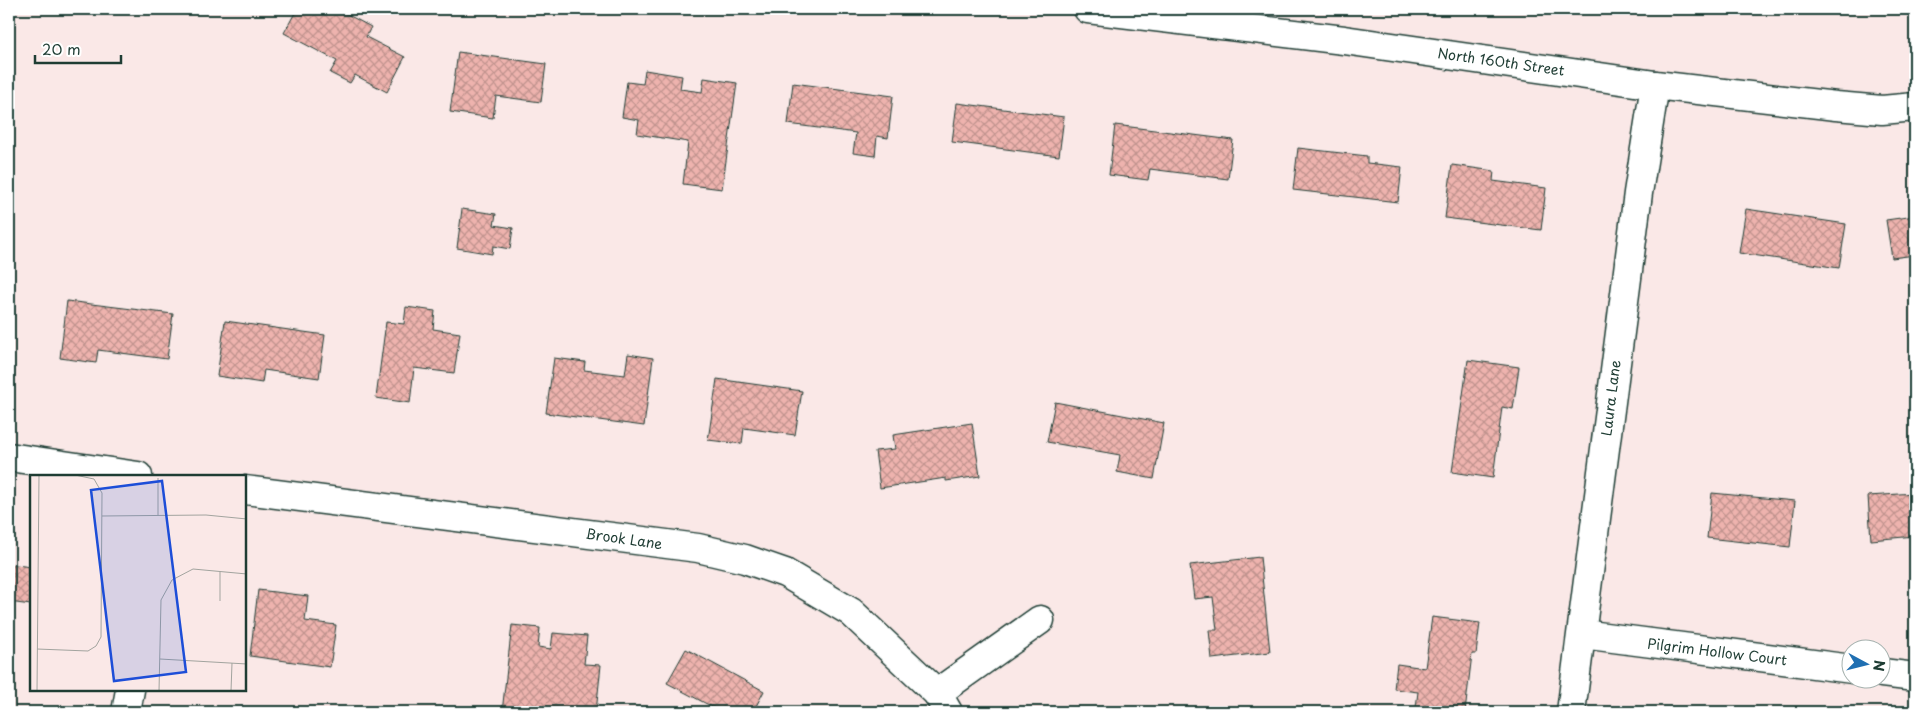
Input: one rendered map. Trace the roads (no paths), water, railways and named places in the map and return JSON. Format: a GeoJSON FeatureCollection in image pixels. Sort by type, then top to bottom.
{"type":"FeatureCollection","features":[{"type":"Feature","properties":{"kind":"street","name":"North 160th Street"},"geometry":{"type":"LineString","coordinates":[[1088,9],[1344,40],[1655,84],[1836,106],[1882,110],[1915,107]]}},
{"type":"Feature","properties":{"kind":"street","name":"Laura Lane"},"geometry":{"type":"LineString","coordinates":[[1571,712],[1638,193],[1655,84]]}},
{"type":"Feature","properties":{"kind":"street"},"geometry":{"type":"LineString","coordinates":[[9,457],[131,475]]}},
{"type":"Feature","properties":{"kind":"street","name":"Brook Lane"},"geometry":{"type":"LineString","coordinates":[[246,490],[688,547],[745,559],[785,573],[851,612],[942,703]]}},
{"type":"Feature","properties":{"kind":"street"},"geometry":{"type":"LineString","coordinates":[[942,703],[1040,620]]}},
{"type":"Feature","properties":{"kind":"street","name":"Pilgrim Hollow Court"},"geometry":{"type":"LineString","coordinates":[[1582,634],[1842,668]]}},
{"type":"Feature","properties":{"kind":"street"},"geometry":{"type":"LineString","coordinates":[[1892,674],[1915,677]]}},
{"type":"Feature","properties":{"kind":"street"},"geometry":{"type":"LineString","coordinates":[[126,712],[130,691]]}}]}
